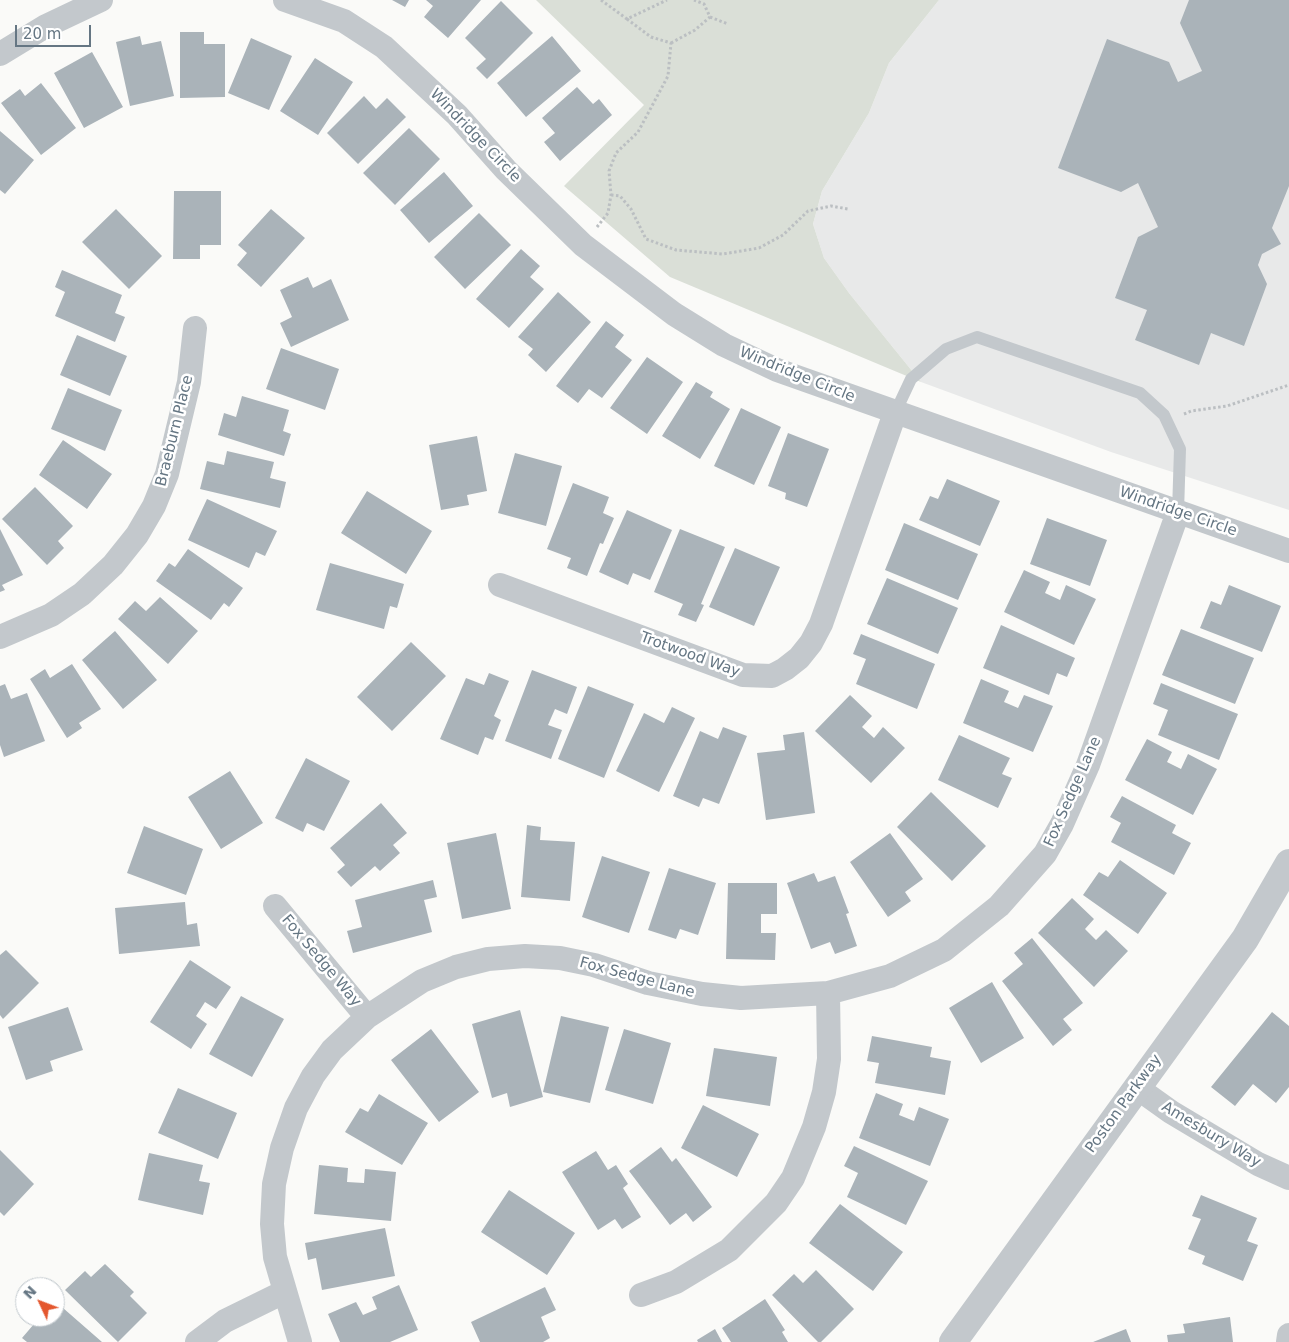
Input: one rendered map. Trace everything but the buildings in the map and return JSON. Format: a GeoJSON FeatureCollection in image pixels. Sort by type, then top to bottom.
{"type":"FeatureCollection","features":[{"type":"Feature","properties":{"kind":"street"},"geometry":{"type":"LineString","coordinates":[[0,54],[46,26],[101,0]]}},
{"type":"Feature","properties":{"kind":"street","name":"Windridge Circle"},"geometry":{"type":"LineString","coordinates":[[285,0],[344,21],[384,47],[457,115],[506,170],[583,246],[674,314],[724,345],[777,370],[1289,552]]}},
{"type":"Feature","properties":{"kind":"street","name":"Braeburn Place"},"geometry":{"type":"LineString","coordinates":[[0,637],[50,614],[82,594],[113,565],[137,534],[154,506],[167,474],[189,382],[195,328]]}},
{"type":"Feature","properties":{"kind":"street","name":"Trotwood Way"},"geometry":{"type":"LineString","coordinates":[[500,586],[743,676],[772,676],[799,658],[811,643],[821,624],[895,413]]}},
{"type":"Feature","properties":{"kind":"street","name":"Fox Sedge Lane"},"geometry":{"type":"LineString","coordinates":[[300,1342],[275,1257],[272,1224],[274,1184],[282,1148],[296,1108],[313,1076],[332,1050],[367,1017],[422,981],[456,968],[488,959],[525,956],[560,958],[594,965],[648,982],[702,994],[741,998],[828,993],[890,976],[944,950],[999,906],[1044,854],[1062,824],[1088,766],[1178,512]]}},
{"type":"Feature","properties":{"kind":"street","name":"Poston Parkway"},"geometry":{"type":"LineString","coordinates":[[953,1342],[1244,939],[1289,863]]}},
{"type":"Feature","properties":{"kind":"street","name":"Fox Sedge Way"},"geometry":{"type":"LineString","coordinates":[[274,906],[367,1017]]}},
{"type":"Feature","properties":{"kind":"street"},"geometry":{"type":"LineString","coordinates":[[641,1294],[676,1282],[729,1250],[776,1203],[792,1178],[814,1127],[824,1092],[829,1059],[828,993]]}},
{"type":"Feature","properties":{"kind":"street","name":"Amesbury Way"},"geometry":{"type":"LineString","coordinates":[[1136,1087],[1171,1112],[1258,1164],[1289,1178]]}},
{"type":"Feature","properties":{"kind":"street"},"geometry":{"type":"LineString","coordinates":[[198,1342],[225,1321],[284,1292]]}},
{"type":"Feature","properties":{"kind":"street"},"geometry":{"type":"LineString","coordinates":[[1288,1342],[1289,1335]]}},
{"type":"Feature","properties":{"kind":"lane"},"geometry":{"type":"LineString","coordinates":[[895,413],[911,379],[946,349],[976,337],[1140,392],[1164,415],[1180,449],[1178,512]]}},
{"type":"Feature","properties":{"kind":"path"},"geometry":{"type":"LineString","coordinates":[[601,0],[651,36],[671,43],[695,30],[710,17]]}},
{"type":"Feature","properties":{"kind":"path"},"geometry":{"type":"LineString","coordinates":[[627,19],[667,0]]}},
{"type":"Feature","properties":{"kind":"path"},"geometry":{"type":"LineString","coordinates":[[694,0],[704,4],[710,17],[728,24]]}},
{"type":"Feature","properties":{"kind":"path"},"geometry":{"type":"LineString","coordinates":[[583,246],[608,213],[611,195],[609,171],[616,153],[638,132],[668,76],[671,43]]}},
{"type":"Feature","properties":{"kind":"path"},"geometry":{"type":"LineString","coordinates":[[611,195],[620,196],[631,209],[646,239],[676,250],[723,254],[759,248],[783,235],[808,211],[831,206],[848,209]]}},
{"type":"Feature","properties":{"kind":"path"},"geometry":{"type":"LineString","coordinates":[[1167,422],[1191,411],[1227,406],[1289,385]]}},
{"type":"Feature","properties":{"kind":"shaded area"},"geometry":{"type":"Polygon","coordinates":[[[536,0],[939,0],[889,63],[869,113],[822,191],[813,224],[824,258],[849,293],[921,382],[670,277],[564,186],[644,105],[536,0]]]}},
{"type":"Feature","properties":{"kind":"shaded area"},"geometry":{"type":"Polygon","coordinates":[[[939,0],[1289,0],[1289,510],[1111,452],[921,382],[849,293],[824,258],[813,224],[822,191],[869,113],[889,63],[939,0]]]}}]}
